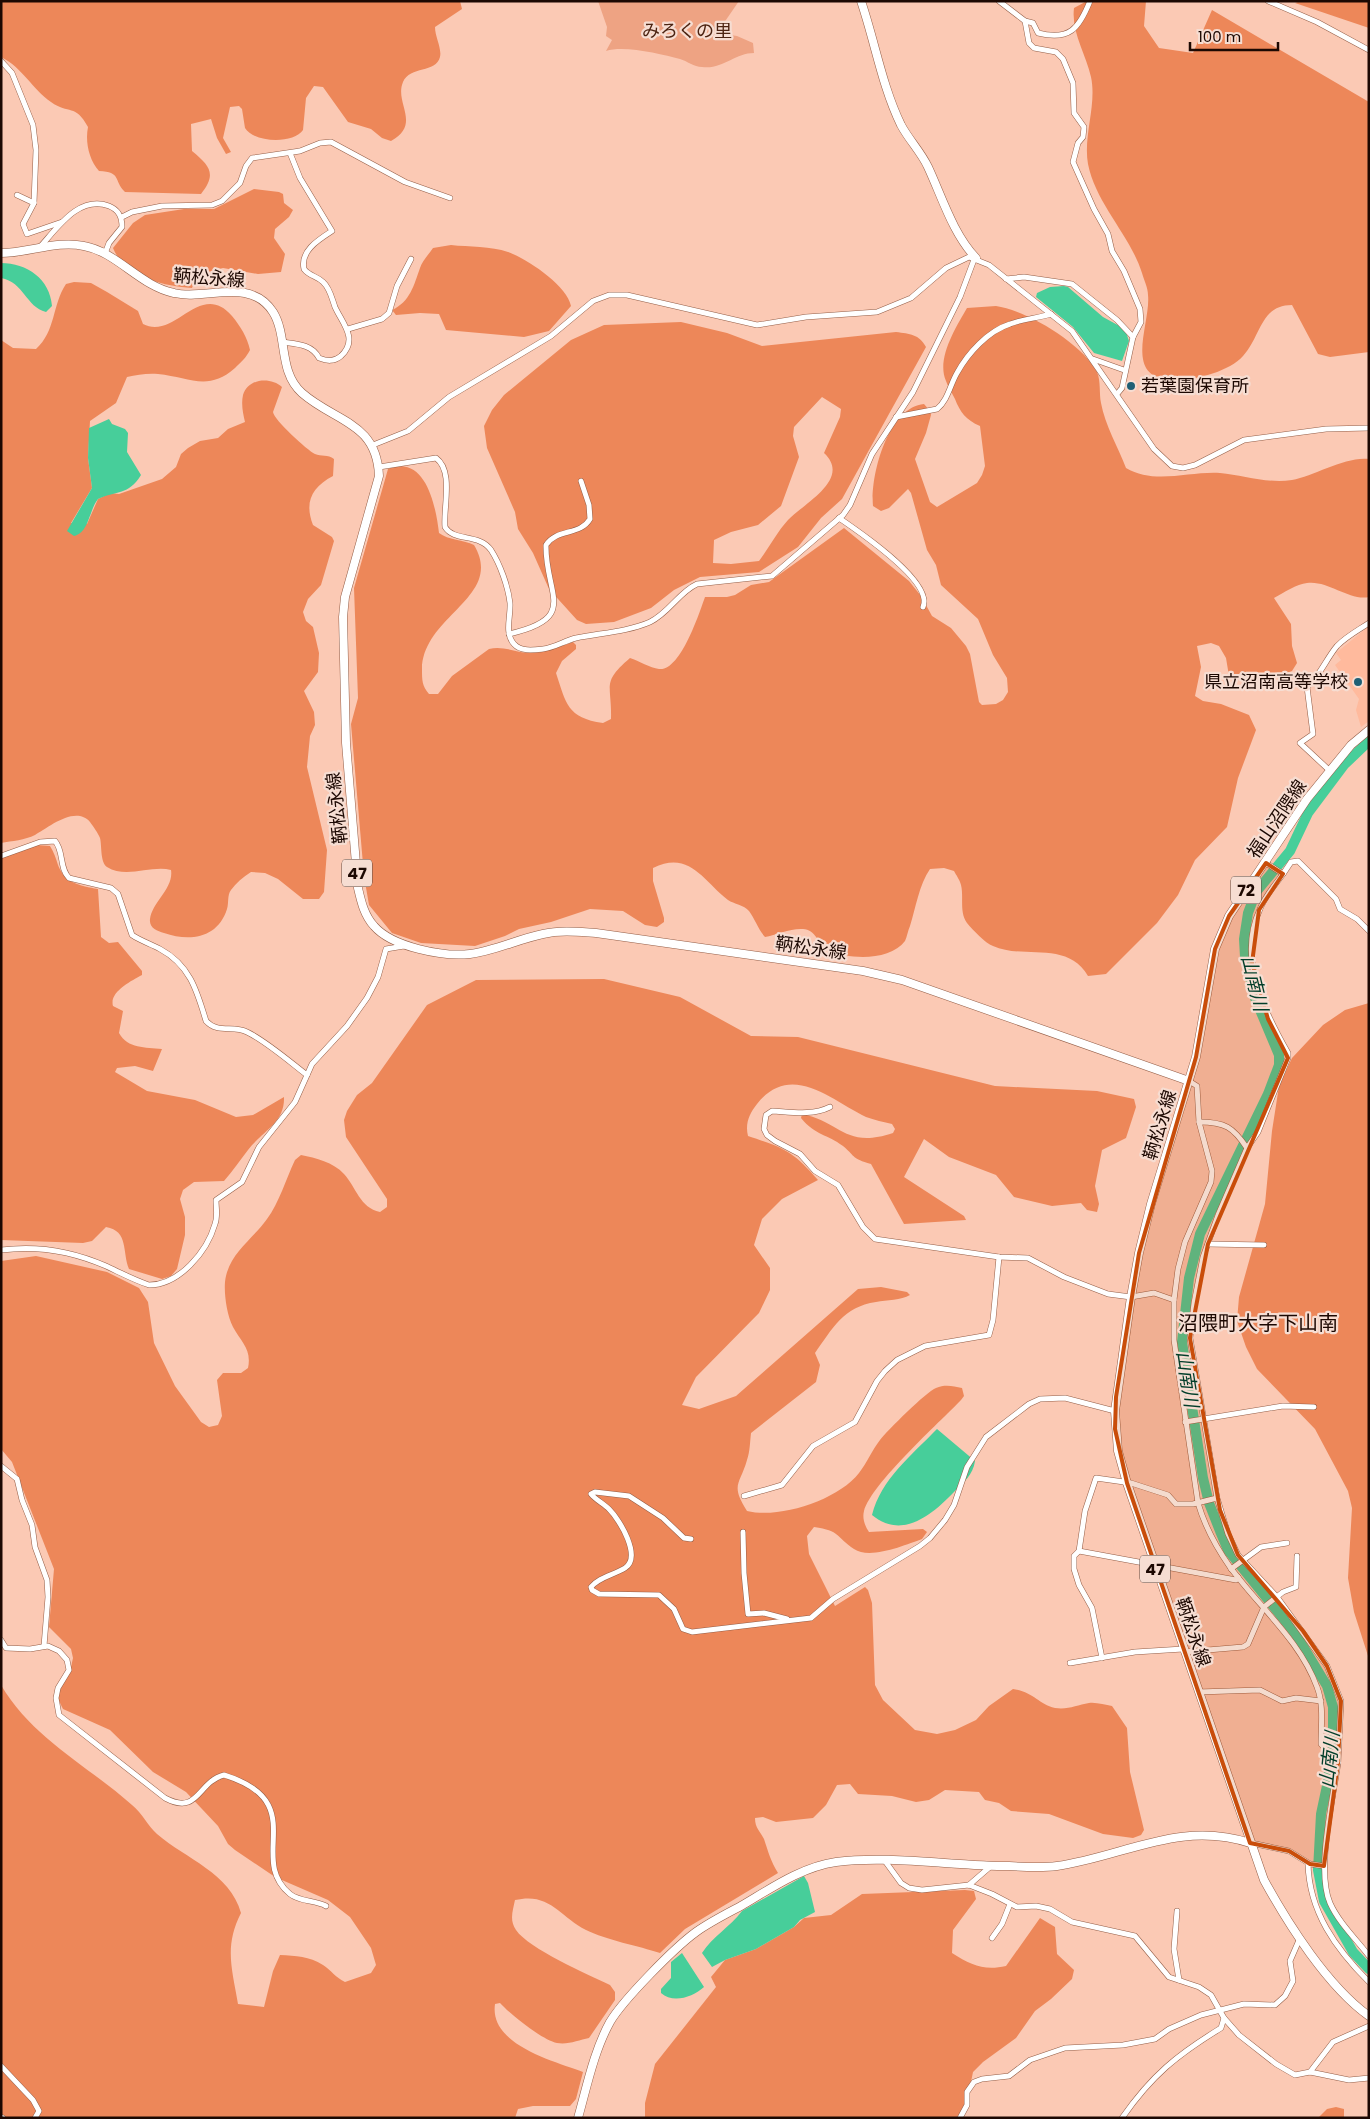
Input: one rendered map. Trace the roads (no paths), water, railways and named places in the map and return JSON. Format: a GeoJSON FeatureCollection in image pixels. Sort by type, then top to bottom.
{"type":"FeatureCollection","features":[{"type":"Feature","properties":{"kind":"main road"},"geometry":{"type":"LineString","coordinates":[[861,1],[890,99],[902,126],[927,165],[959,234],[968,250],[976,258]]}},
{"type":"Feature","properties":{"kind":"main road","name":"鞆松永線"},"geometry":{"type":"LineString","coordinates":[[1,253],[68,244],[84,246],[98,250],[156,287],[175,294],[235,291],[255,296],[273,312],[282,342],[284,360],[290,376],[300,392],[358,428],[373,445],[379,467],[379,476],[344,604],[346,743],[358,888],[363,908],[373,925],[387,938],[407,945],[440,952],[469,954],[543,934],[581,932],[863,971],[942,992],[1189,1081],[1151,1204],[1139,1253],[1115,1412],[1118,1451],[1126,1483],[1250,1843],[1272,1894],[1300,1938],[1338,1990],[1353,2005],[1369,2016]]}},
{"type":"Feature","properties":{"kind":"main road","name":"福山沼隈線"},"geometry":{"type":"LineString","coordinates":[[1189,1081],[1215,949],[1229,916],[1269,865],[1307,799],[1351,745],[1369,730]]}},
{"type":"Feature","properties":{"kind":"main road"},"geometry":{"type":"LineString","coordinates":[[578,2118],[602,2038],[611,2020],[672,1953],[695,1932],[791,1877],[835,1862],[885,1861],[991,1866],[1057,1866],[1149,1841],[1181,1835],[1203,1835],[1238,1839],[1250,1843]]}},
{"type":"Feature","properties":{"kind":"street"},"geometry":{"type":"LineString","coordinates":[[999,1],[1024,21],[1033,23],[1038,33],[1050,36],[1066,35],[1074,30],[1090,1]]}},
{"type":"Feature","properties":{"kind":"street"},"geometry":{"type":"LineString","coordinates":[[1268,1],[1317,22],[1369,50]]}},
{"type":"Feature","properties":{"kind":"street"},"geometry":{"type":"LineString","coordinates":[[1024,21],[1029,42],[1034,48],[1056,52],[1063,59],[1073,83],[1074,113],[1084,127],[1083,137],[1078,142],[1073,162],[1094,209],[1108,234],[1112,251],[1124,271],[1140,309],[1141,322],[1133,337],[1124,370],[1122,388],[1117,394]]}},
{"type":"Feature","properties":{"kind":"street"},"geometry":{"type":"LineString","coordinates":[[1,61],[12,73],[33,125],[36,150],[34,203],[23,224],[27,234],[62,222]]}},
{"type":"Feature","properties":{"kind":"street"},"geometry":{"type":"LineString","coordinates":[[122,217],[132,212],[162,206],[212,204],[234,191],[252,158],[290,153],[320,143],[331,142],[405,182],[450,198]]}},
{"type":"Feature","properties":{"kind":"street"},"geometry":{"type":"LineString","coordinates":[[282,342],[311,348],[316,351],[319,358],[326,361],[335,360],[348,346],[348,329],[328,288],[323,282],[304,269],[302,260],[304,255],[311,247],[332,231],[300,178],[290,153]]}},
{"type":"Feature","properties":{"kind":"street"},"geometry":{"type":"LineString","coordinates":[[17,195],[34,203]]}},
{"type":"Feature","properties":{"kind":"street"},"geometry":{"type":"LineString","coordinates":[[40,248],[62,222],[87,204],[100,203],[113,208],[122,217],[122,227],[109,243],[106,251],[98,250]]}},
{"type":"Feature","properties":{"kind":"street"},"geometry":{"type":"LineString","coordinates":[[373,445],[408,431],[449,397],[551,336],[593,302],[609,295],[627,295],[757,325],[779,323],[806,317],[877,312],[911,298],[946,268],[969,256],[989,265],[1072,331],[1093,358],[1162,459],[1172,466],[1182,468],[1195,465],[1244,440],[1326,429],[1369,428]]}},
{"type":"Feature","properties":{"kind":"street"},"geometry":{"type":"LineString","coordinates":[[348,329],[382,319],[390,313],[397,286],[411,258]]}},
{"type":"Feature","properties":{"kind":"street"},"geometry":{"type":"LineString","coordinates":[[379,467],[436,458],[442,465],[446,480],[444,527],[450,534],[484,543],[491,550],[508,592],[510,605],[509,634],[514,645],[525,650],[545,649],[562,642],[614,632],[651,622],[691,586],[772,576],[839,518],[850,505],[872,454],[913,392],[960,297],[976,258]]}},
{"type":"Feature","properties":{"kind":"street"},"geometry":{"type":"LineString","coordinates":[[1006,279],[1024,278],[1072,284],[1117,320],[1133,337]]}},
{"type":"Feature","properties":{"kind":"street"},"geometry":{"type":"LineString","coordinates":[[895,417],[937,409],[946,398],[958,369],[977,345],[1010,323],[1051,314]]}},
{"type":"Feature","properties":{"kind":"street"},"geometry":{"type":"LineString","coordinates":[[1093,358],[1124,370]]}},
{"type":"Feature","properties":{"kind":"street"},"geometry":{"type":"LineString","coordinates":[[509,634],[532,629],[543,623],[553,610],[555,597],[546,545],[550,539],[582,529],[590,518],[589,505],[580,481]]}},
{"type":"Feature","properties":{"kind":"street"},"geometry":{"type":"LineString","coordinates":[[839,518],[913,577],[924,594],[923,607]]}},
{"type":"Feature","properties":{"kind":"street"},"geometry":{"type":"LineString","coordinates":[[1329,770],[1300,743],[1313,734],[1307,687],[1322,670],[1336,647],[1352,632],[1369,623]]}},
{"type":"Feature","properties":{"kind":"street"},"geometry":{"type":"LineString","coordinates":[[1,856],[40,842],[55,841],[59,845],[65,874],[68,878],[111,888],[121,899],[132,935],[162,950],[179,962],[191,977],[206,1021],[210,1026],[220,1029],[246,1031],[307,1075]]}},
{"type":"Feature","properties":{"kind":"street"},"geometry":{"type":"LineString","coordinates":[[1369,931],[1357,919],[1340,910],[1336,899],[1298,861],[1292,862],[1282,873],[1259,910],[1255,926],[1252,963],[1268,1019],[1288,1054],[1288,1058],[1258,1132],[1246,1147],[1203,1257],[1194,1303],[1190,1338],[1216,1498],[1228,1534],[1242,1561],[1275,1598],[1327,1666],[1341,1701],[1337,1761],[1323,1865],[1330,1902],[1340,1920],[1369,1956]]}},
{"type":"Feature","properties":{"kind":"street"},"geometry":{"type":"LineString","coordinates":[[1269,865],[1282,873]]}},
{"type":"Feature","properties":{"kind":"street"},"geometry":{"type":"LineString","coordinates":[[1,1250],[40,1248],[57,1250],[78,1255],[149,1285],[160,1285],[179,1275],[190,1264],[208,1239],[217,1216],[216,1200],[242,1182],[259,1147],[294,1102],[312,1064],[347,1026],[367,998],[378,977],[386,949],[407,945]]}},
{"type":"Feature","properties":{"kind":"street"},"geometry":{"type":"LineString","coordinates":[[1189,1081],[1197,1086],[1200,1122],[1212,1171],[1211,1182],[1185,1242],[1178,1269],[1174,1300],[1174,1340],[1204,1525],[1238,1577],[1266,1606],[1295,1646],[1317,1687],[1321,1701],[1321,1744],[1337,1761]]}},
{"type":"Feature","properties":{"kind":"street"},"geometry":{"type":"LineString","coordinates":[[830,1107],[822,1111],[798,1113],[772,1111],[766,1115],[764,1129],[775,1142],[800,1154],[815,1171],[838,1185],[869,1235],[882,1241],[1028,1258],[1064,1277],[1108,1294],[1131,1297],[1154,1293],[1174,1300]]}},
{"type":"Feature","properties":{"kind":"street"},"geometry":{"type":"LineString","coordinates":[[1200,1122],[1223,1124],[1232,1129],[1246,1147]]}},
{"type":"Feature","properties":{"kind":"street"},"geometry":{"type":"LineString","coordinates":[[1208,1244],[1264,1245]]}},
{"type":"Feature","properties":{"kind":"street"},"geometry":{"type":"LineString","coordinates":[[744,1496],[782,1485],[813,1446],[855,1422],[877,1381],[884,1371],[897,1360],[925,1346],[989,1336],[994,1320],[999,1256]]}},
{"type":"Feature","properties":{"kind":"street"},"geometry":{"type":"LineString","coordinates":[[691,1539],[684,1538],[663,1518],[629,1496],[595,1492],[591,1494],[609,1509],[624,1531],[630,1545],[631,1559],[629,1565],[618,1573],[595,1582],[591,1587],[592,1590],[599,1594],[659,1595],[674,1609],[683,1629],[692,1632],[811,1618],[833,1599],[930,1538],[954,1505],[974,1453],[998,1426],[1029,1404],[1040,1399],[1065,1398],[1115,1412]]}},
{"type":"Feature","properties":{"kind":"street"},"geometry":{"type":"LineString","coordinates":[[1187,1421],[1283,1406],[1314,1407]]}},
{"type":"Feature","properties":{"kind":"street"},"geometry":{"type":"LineString","coordinates":[[1,1466],[17,1479],[47,1580],[48,1597],[44,1646]]}},
{"type":"Feature","properties":{"kind":"street"},"geometry":{"type":"LineString","coordinates":[[1102,1658],[1092,1608],[1079,1585],[1074,1570],[1074,1556],[1079,1551],[1085,1511],[1096,1478],[1126,1483],[1168,1495],[1176,1504],[1200,1503],[1216,1498]]}},
{"type":"Feature","properties":{"kind":"street"},"geometry":{"type":"LineString","coordinates":[[743,1532],[748,1614],[764,1613],[795,1621]]}},
{"type":"Feature","properties":{"kind":"street"},"geometry":{"type":"LineString","coordinates":[[1233,1568],[1260,1547],[1287,1543]]}},
{"type":"Feature","properties":{"kind":"street"},"geometry":{"type":"LineString","coordinates":[[1079,1551],[1236,1580],[1238,1577]]}},
{"type":"Feature","properties":{"kind":"street"},"geometry":{"type":"LineString","coordinates":[[1070,1664],[1136,1652],[1184,1650],[1205,1652],[1243,1647],[1248,1644],[1266,1606],[1275,1598],[1296,1586],[1297,1556]]}},
{"type":"Feature","properties":{"kind":"street"},"geometry":{"type":"LineString","coordinates":[[1,1640],[6,1648],[30,1649],[44,1646],[59,1651],[67,1660],[69,1666],[67,1675],[58,1688],[56,1698],[59,1715],[113,1759],[176,1804],[189,1802],[212,1781],[224,1775],[262,1795],[272,1811],[273,1864],[280,1884],[291,1895],[326,1906]]}},
{"type":"Feature","properties":{"kind":"street"},"geometry":{"type":"LineString","coordinates":[[1198,1692],[1260,1690],[1282,1701],[1296,1698],[1321,1701]]}},
{"type":"Feature","properties":{"kind":"street"},"geometry":{"type":"LineString","coordinates":[[1250,1843],[1289,1851],[1309,1864],[1323,1865]]}},
{"type":"Feature","properties":{"kind":"street"},"geometry":{"type":"LineString","coordinates":[[885,1861],[901,1883],[909,1888],[922,1890],[970,1885],[1016,1907],[1036,1906],[1050,1909],[1072,1922],[1135,1936],[1169,1977],[1199,1987],[1211,1995],[1224,2018],[1239,2035],[1276,2064],[1295,2074],[1310,2072],[1349,2080],[1369,2078]]}},
{"type":"Feature","properties":{"kind":"street"},"geometry":{"type":"LineString","coordinates":[[1309,1864],[1313,1898],[1325,1928],[1344,1956],[1369,1982]]}},
{"type":"Feature","properties":{"kind":"street"},"geometry":{"type":"LineString","coordinates":[[970,1885],[991,1866]]}},
{"type":"Feature","properties":{"kind":"street"},"geometry":{"type":"LineString","coordinates":[[992,1938],[1002,1924],[1010,1904]]}},
{"type":"Feature","properties":{"kind":"street"},"geometry":{"type":"LineString","coordinates":[[1177,1911],[1174,1949],[1179,1980]]}},
{"type":"Feature","properties":{"kind":"street"},"geometry":{"type":"LineString","coordinates":[[960,2118],[967,2105],[967,2092],[974,2082],[982,2079],[1009,2076],[1030,2060],[1065,2048],[1123,2045],[1154,2039],[1169,2029],[1201,2015],[1252,2003],[1268,2006],[1275,2005],[1285,1996],[1293,1981],[1290,1961],[1300,1938]]}},
{"type":"Feature","properties":{"kind":"street"},"geometry":{"type":"LineString","coordinates":[[1122,2118],[1147,2084],[1170,2061],[1221,2028],[1224,2018]]}},
{"type":"Feature","properties":{"kind":"street"},"geometry":{"type":"LineString","coordinates":[[1310,2072],[1333,2042],[1369,2026]]}},
{"type":"Feature","properties":{"kind":"street"},"geometry":{"type":"LineString","coordinates":[[1,2066],[33,2100],[38,2111],[35,2118]]}},
{"type":"Feature","properties":{"kind":"waterway","name":"山南川"},"geometry":{"type":"LineString","coordinates":[[1369,741],[1344,765],[1308,813],[1290,851],[1256,892],[1248,913],[1244,939],[1245,957],[1255,998],[1279,1055],[1279,1065],[1268,1094],[1200,1234],[1189,1278],[1182,1342],[1203,1478],[1209,1503],[1228,1550],[1295,1633],[1327,1686],[1333,1707],[1333,1730],[1328,1781],[1321,1814],[1318,1870],[1324,1901],[1353,1952],[1369,1969]]}},
{"type":"Feature","properties":{"kind":"place","name":"若葉園保育所"},"geometry":{"type":"Point","coordinates":[1131,386]}},
{"type":"Feature","properties":{"kind":"place","name":"県立沼南高等学校"},"geometry":{"type":"Point","coordinates":[1358,682]}},
{"type":"Feature","properties":{"kind":"district","name":"沼隈町大字下山南"},"geometry":{"type":"Point","coordinates":[1258,1323]}},
{"type":"Feature","properties":{"kind":"park label","name":"みろくの里"},"geometry":{"type":"Point","coordinates":[687,31]}}]}
